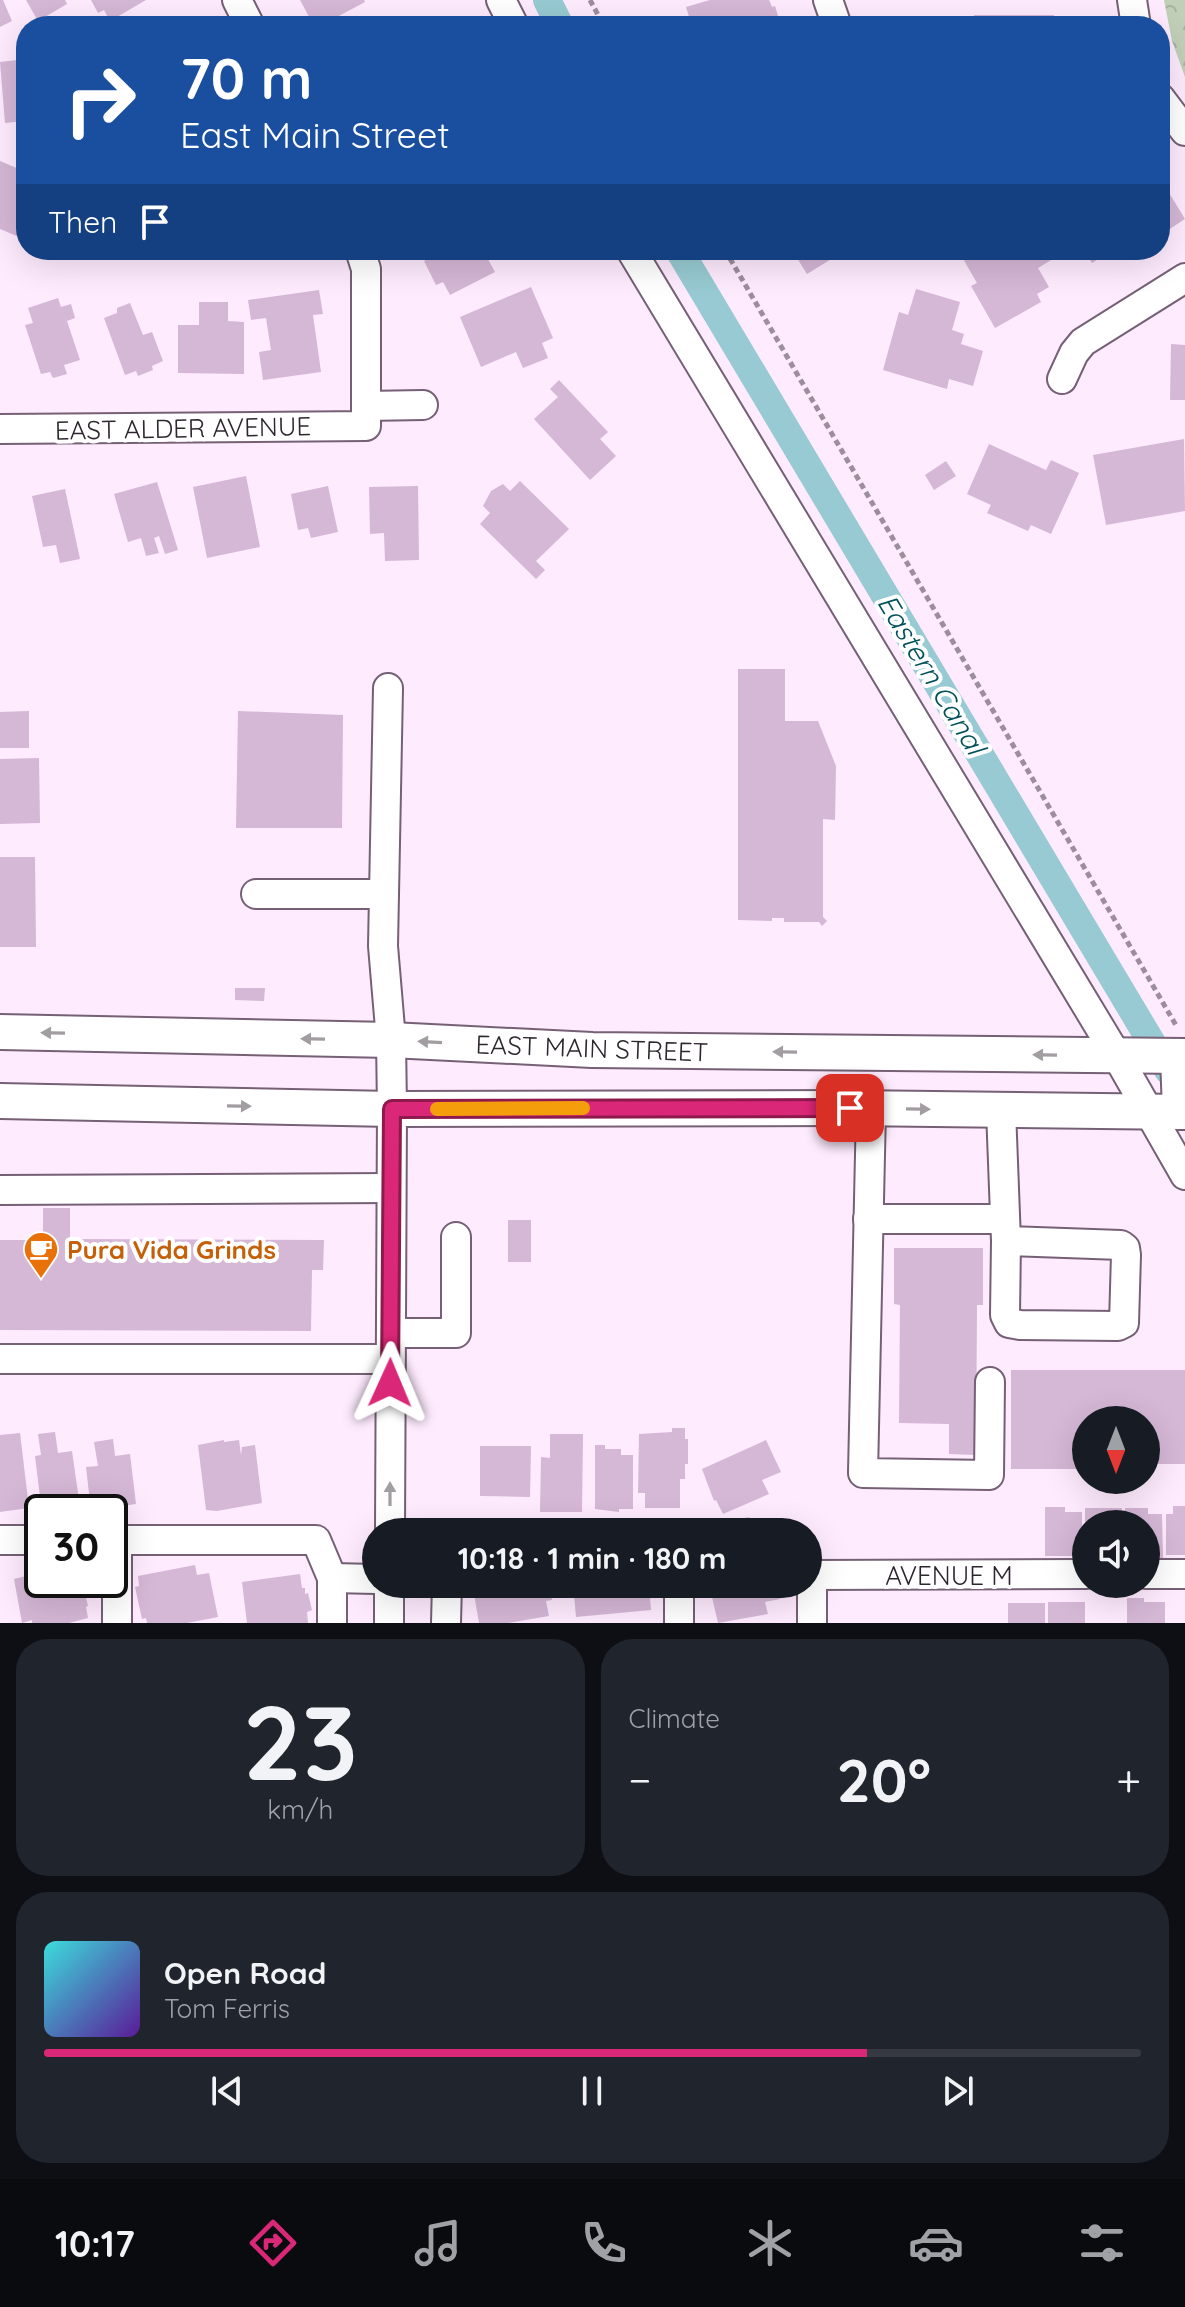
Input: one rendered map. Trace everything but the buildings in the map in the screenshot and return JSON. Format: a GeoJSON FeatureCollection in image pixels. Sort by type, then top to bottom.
{"type":"FeatureCollection","features":[{"type":"Feature","properties":{"kind":"main road","name":"EAST MAIN STREET"},"geometry":{"type":"LineString","coordinates":[[0,1032],[391,1040],[592,1050],[1120,1056],[1181,1048]]}},
{"type":"Feature","properties":{"kind":"main road"},"geometry":{"type":"LineString","coordinates":[[0,1101],[392,1109],[1166,1112],[1181,1048]]}},
{"type":"Feature","properties":{"kind":"street"},"geometry":{"type":"LineString","coordinates":[[1170,111],[1185,131]]}},
{"type":"Feature","properties":{"kind":"street"},"geometry":{"type":"LineString","coordinates":[[363,260],[366,269],[366,416]]}},
{"type":"Feature","properties":{"kind":"street"},"geometry":{"type":"LineString","coordinates":[[637,260],[1120,1056],[1166,1112],[1185,1175]]}},
{"type":"Feature","properties":{"kind":"street"},"geometry":{"type":"LineString","coordinates":[[1062,379],[1074,353],[1094,333],[1185,278]]}},
{"type":"Feature","properties":{"kind":"street","name":"EAST ALDER AVENUE"},"geometry":{"type":"LineString","coordinates":[[0,429],[366,416],[423,405]]}},
{"type":"Feature","properties":{"kind":"street"},"geometry":{"type":"LineString","coordinates":[[388,688],[383,946],[391,1040],[392,1109],[390,1518]]}},
{"type":"Feature","properties":{"kind":"street"},"geometry":{"type":"LineString","coordinates":[[256,894],[384,894]]}},
{"type":"Feature","properties":{"kind":"street"},"geometry":{"type":"LineString","coordinates":[[871,1109],[863,1473],[989,1475],[990,1382]]}},
{"type":"Feature","properties":{"kind":"street"},"geometry":{"type":"LineString","coordinates":[[868,1219],[1006,1230],[1121,1245],[1126,1255],[1124,1323],[1118,1326],[1009,1323],[1005,1315],[1006,1230],[1001,1110]]}},
{"type":"Feature","properties":{"kind":"street"},"geometry":{"type":"LineString","coordinates":[[0,1190],[391,1188]]}},
{"type":"Feature","properties":{"kind":"street"},"geometry":{"type":"LineString","coordinates":[[0,1359],[390,1346],[456,1333],[456,1237]]}},
{"type":"Feature","properties":{"kind":"street"},"geometry":{"type":"LineString","coordinates":[[0,1540],[24,1540]]}},
{"type":"Feature","properties":{"kind":"street"},"geometry":{"type":"LineString","coordinates":[[128,1540],[316,1540],[332,1578],[332,1623]]}},
{"type":"Feature","properties":{"kind":"street","name":"AVENUE M"},"geometry":{"type":"LineString","coordinates":[[812,1623],[812,1575],[1072,1574]]}},
{"type":"Feature","properties":{"kind":"street"},"geometry":{"type":"LineString","coordinates":[[1160,1574],[1185,1574]]}},
{"type":"Feature","properties":{"kind":"street"},"geometry":{"type":"LineString","coordinates":[[332,1578],[362,1579]]}},
{"type":"Feature","properties":{"kind":"street"},"geometry":{"type":"LineString","coordinates":[[116,1598],[117,1623]]}},
{"type":"Feature","properties":{"kind":"street"},"geometry":{"type":"LineString","coordinates":[[389,1598],[389,1623]]}},
{"type":"Feature","properties":{"kind":"street"},"geometry":{"type":"LineString","coordinates":[[446,1623],[447,1598]]}},
{"type":"Feature","properties":{"kind":"street"},"geometry":{"type":"LineString","coordinates":[[679,1598],[679,1623]]}},
{"type":"Feature","properties":{"kind":"path"},"geometry":{"type":"LineString","coordinates":[[731,260],[1181,1048]]}},
{"type":"Feature","properties":{"kind":"green space"},"geometry":{"type":"Polygon","coordinates":[[[1164,0],[1185,0],[1185,77],[1172,41],[1170,16],[1167,16],[1164,0]]]}},
{"type":"Feature","properties":{"kind":"waterway","name":"Eastern Canal"},"geometry":{"type":"LineString","coordinates":[[547,0],[555,16]]}},
{"type":"Feature","properties":{"kind":"waterway","name":"Eastern Canal"},"geometry":{"type":"LineString","coordinates":[[685,260],[1168,1070]]}},
{"type":"Feature","properties":{"kind":"slow traffic"},"geometry":{"type":"LineString","coordinates":[[437,1109],[583,1108]]}},
{"type":"Feature","properties":{"kind":"place","name":"Pura Vida Grinds"},"geometry":{"type":"Point","coordinates":[41,1280]}},
{"type":"Feature","properties":{"kind":"route"},"geometry":{"type":"LineString","coordinates":[[390,1383],[392,1109],[850,1108]]}}]}
